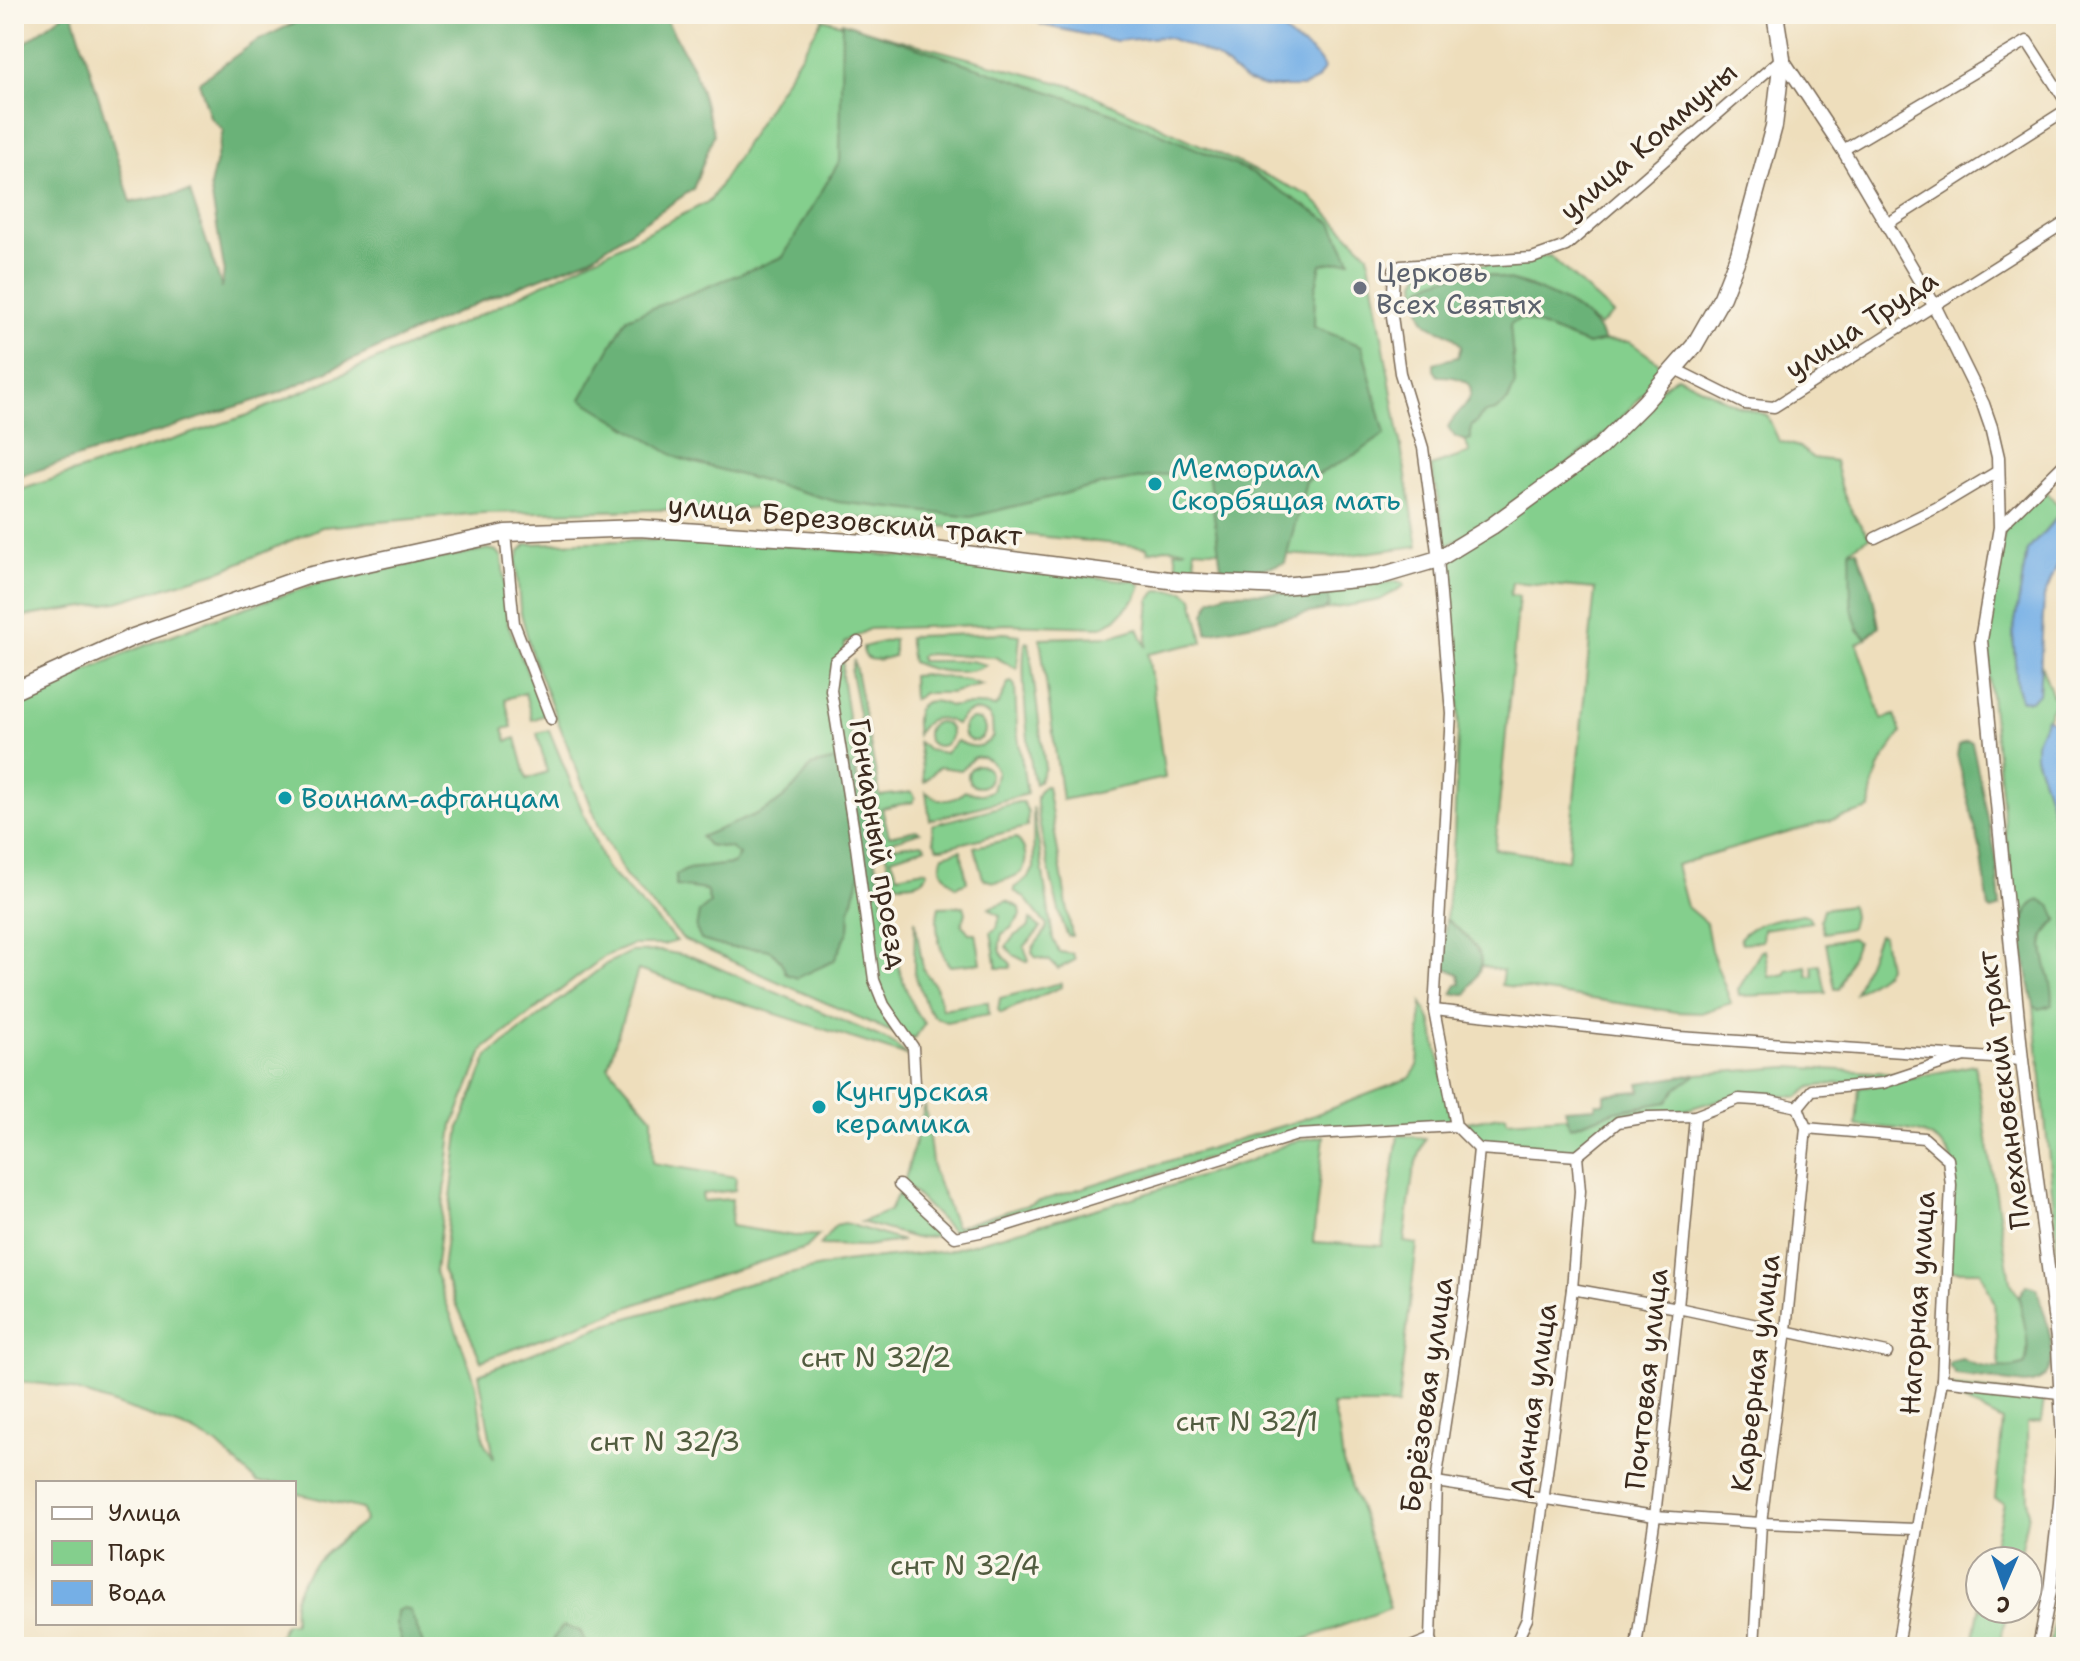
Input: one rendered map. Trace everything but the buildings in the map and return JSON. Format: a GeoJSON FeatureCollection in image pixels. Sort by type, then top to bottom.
{"type":"FeatureCollection","features":[{"type":"Feature","properties":{"kind":"main road"},"geometry":{"type":"LineString","coordinates":[[1776,16],[1782,58]]}},
{"type":"Feature","properties":{"kind":"main road","name":"улица Коммуны"},"geometry":{"type":"LineString","coordinates":[[1673,368],[1694,346],[1722,297],[1739,254],[1774,126],[1782,58]]}},
{"type":"Feature","properties":{"kind":"main road","name":"улица Березовский тракт"},"geometry":{"type":"LineString","coordinates":[[14,691],[133,637],[307,576],[505,533],[639,528],[895,545],[1177,581],[1282,586],[1377,577],[1438,559],[1492,526],[1600,447],[1644,403],[1673,368]]}},
{"type":"Feature","properties":{"kind":"street"},"geometry":{"type":"LineString","coordinates":[[1843,150],[2027,41],[2066,102]]}},
{"type":"Feature","properties":{"kind":"street","name":"Плехановский тракт"},"geometry":{"type":"LineString","coordinates":[[1782,58],[1843,150],[1934,305],[1987,415],[1998,457],[2000,527],[1981,640],[2022,1060],[2062,1353],[2059,1393],[2064,1441],[2060,1503],[2050,1591],[2039,1647]]}},
{"type":"Feature","properties":{"kind":"street","name":"улица Коммуны"},"geometry":{"type":"LineString","coordinates":[[1438,559],[1423,448],[1400,373],[1392,316],[1394,270],[1401,266],[1532,258],[1566,246],[1782,58]]}},
{"type":"Feature","properties":{"kind":"street"},"geometry":{"type":"LineString","coordinates":[[1887,224],[2066,110]]}},
{"type":"Feature","properties":{"kind":"street","name":"улица Труда"},"geometry":{"type":"LineString","coordinates":[[1673,368],[1745,404],[1774,407],[2066,222]]}},
{"type":"Feature","properties":{"kind":"street"},"geometry":{"type":"LineString","coordinates":[[2000,527],[2066,462]]}},
{"type":"Feature","properties":{"kind":"street"},"geometry":{"type":"LineString","coordinates":[[1875,538],[1936,508],[1998,471]]}},
{"type":"Feature","properties":{"kind":"street"},"geometry":{"type":"LineString","coordinates":[[505,533],[514,623],[551,719]]}},
{"type":"Feature","properties":{"kind":"street"},"geometry":{"type":"LineString","coordinates":[[1438,559],[1451,713],[1434,1010],[1456,1126],[1479,1149],[1577,1156],[1618,1122],[1648,1117],[1695,1116],[1739,1099],[1798,1107],[1812,1090],[1883,1083],[1964,1056]]}},
{"type":"Feature","properties":{"kind":"street","name":"Гончарный проезд"},"geometry":{"type":"LineString","coordinates":[[858,642],[835,661],[831,690],[874,980],[884,1005],[913,1047],[916,1102]]}},
{"type":"Feature","properties":{"kind":"street"},"geometry":{"type":"LineString","coordinates":[[1434,1010],[1679,1037],[2022,1060]]}},
{"type":"Feature","properties":{"kind":"street","name":"Карьерная улица"},"geometry":{"type":"LineString","coordinates":[[1754,1647],[1761,1523],[1786,1330],[1806,1128],[1798,1107]]}},
{"type":"Feature","properties":{"kind":"street","name":"Почтовая улица"},"geometry":{"type":"LineString","coordinates":[[1636,1647],[1655,1516],[1695,1116]]}},
{"type":"Feature","properties":{"kind":"street"},"geometry":{"type":"LineString","coordinates":[[899,1185],[955,1237],[995,1229],[1297,1135],[1456,1126]]}},
{"type":"Feature","properties":{"kind":"street","name":"Нагорная улица"},"geometry":{"type":"LineString","coordinates":[[1806,1128],[1924,1138],[1948,1159],[1951,1185],[1942,1380],[1897,1647]]}},
{"type":"Feature","properties":{"kind":"street","name":"Берёзовая улица"},"geometry":{"type":"LineString","coordinates":[[1432,1643],[1436,1482],[1465,1290],[1479,1149]]}},
{"type":"Feature","properties":{"kind":"street","name":"Дачная улица"},"geometry":{"type":"LineString","coordinates":[[1514,1647],[1527,1619],[1572,1289],[1580,1191],[1577,1156]]}},
{"type":"Feature","properties":{"kind":"street"},"geometry":{"type":"LineString","coordinates":[[1572,1289],[1678,1308],[1887,1353]]}},
{"type":"Feature","properties":{"kind":"street"},"geometry":{"type":"LineString","coordinates":[[1942,1380],[2059,1393]]}},
{"type":"Feature","properties":{"kind":"street"},"geometry":{"type":"LineString","coordinates":[[1436,1482],[1655,1516],[1915,1529]]}},
{"type":"Feature","properties":{"kind":"street"},"geometry":{"type":"LineString","coordinates":[[1411,1647],[1432,1643]]}},
{"type":"Feature","properties":{"kind":"green space"},"geometry":{"type":"Polygon","coordinates":[[[64,14],[73,14],[131,202],[190,192],[222,288],[224,268],[210,186],[223,130],[210,117],[199,82],[255,42],[312,14],[663,14],[694,70],[714,134],[693,189],[590,258],[489,298],[279,393],[14,478],[14,51],[64,14]]]}},
{"type":"Feature","properties":{"kind":"green space"},"geometry":{"type":"Polygon","coordinates":[[[823,19],[1075,87],[1310,196],[1368,254],[1418,546],[1334,557],[1194,549],[1197,573],[1179,572],[1175,551],[1186,549],[1165,548],[1148,552],[1147,547],[756,508],[482,513],[322,527],[223,570],[117,602],[14,618],[14,492],[248,415],[480,315],[710,201],[823,19]]]}},
{"type":"Feature","properties":{"kind":"green space"},"geometry":{"type":"Polygon","coordinates":[[[842,22],[1107,111],[1251,172],[1332,223],[1350,260],[1321,264],[1315,291],[1314,327],[1362,346],[1385,434],[1358,453],[1306,481],[1285,563],[1240,574],[1221,567],[1207,464],[1100,485],[971,517],[838,502],[678,458],[581,399],[627,318],[783,257],[840,160],[842,22]]]}},
{"type":"Feature","properties":{"kind":"green space"},"geometry":{"type":"Polygon","coordinates":[[[1550,256],[1613,314],[1599,326],[1580,312],[1530,286],[1484,273],[1423,286],[1417,294],[1416,281],[1421,272],[1550,256]]]}},
{"type":"Feature","properties":{"kind":"green space"},"geometry":{"type":"Polygon","coordinates":[[[1484,273],[1534,289],[1569,305],[1596,327],[1604,341],[1588,345],[1521,318],[1510,324],[1515,384],[1508,401],[1495,411],[1484,413],[1471,427],[1471,439],[1465,441],[1455,437],[1448,427],[1470,397],[1469,385],[1459,379],[1438,376],[1434,370],[1434,363],[1458,357],[1461,346],[1446,332],[1429,325],[1420,310],[1417,294],[1438,280],[1484,273]]]}},
{"type":"Feature","properties":{"kind":"green space"},"geometry":{"type":"Polygon","coordinates":[[[1521,318],[1588,345],[1604,341],[1630,342],[1666,368],[1599,443],[1533,493],[1447,546],[1431,466],[1470,453],[1465,441],[1471,438],[1471,427],[1484,413],[1495,411],[1514,357],[1510,324],[1521,318]]]}},
{"type":"Feature","properties":{"kind":"green space"},"geometry":{"type":"Polygon","coordinates":[[[1677,376],[1738,406],[1767,415],[1779,441],[1799,447],[1813,458],[1835,461],[1847,502],[1870,537],[1850,549],[1858,630],[1866,638],[1857,644],[1882,719],[1895,715],[1901,733],[1879,768],[1870,809],[1676,865],[1687,907],[1706,923],[1711,950],[1731,1003],[1701,1013],[1676,1012],[1501,985],[1503,971],[1481,966],[1473,945],[1446,919],[1454,836],[1459,705],[1443,564],[1677,376]],[[1512,582],[1510,595],[1519,596],[1495,849],[1568,860],[1595,589],[1512,582]]]}},
{"type":"Feature","properties":{"kind":"green space"},"geometry":{"type":"Polygon","coordinates":[[[2044,489],[2062,510],[2027,552],[2013,634],[2021,700],[2039,694],[2041,664],[2055,702],[2035,743],[2035,756],[2063,856],[2066,892],[2066,1333],[2034,1006],[2048,1008],[2043,946],[2045,935],[2057,920],[2024,914],[2022,928],[2014,896],[2003,812],[1986,647],[2005,527],[2044,489]]]}},
{"type":"Feature","properties":{"kind":"green space"},"geometry":{"type":"Polygon","coordinates":[[[649,540],[797,546],[1134,581],[1141,585],[1136,598],[1116,619],[1101,627],[1005,624],[869,629],[845,643],[842,676],[856,770],[840,759],[811,766],[776,804],[702,837],[708,845],[730,848],[739,854],[734,864],[689,869],[676,875],[694,887],[706,890],[731,948],[765,947],[782,960],[849,930],[850,910],[860,874],[867,870],[875,893],[881,886],[903,980],[917,1014],[925,1023],[915,1038],[894,1033],[684,940],[626,877],[601,831],[532,655],[520,609],[516,562],[527,544],[649,540]]]}},
{"type":"Feature","properties":{"kind":"green space"},"geometry":{"type":"Polygon","coordinates":[[[488,549],[497,551],[502,557],[508,624],[545,715],[532,720],[525,693],[505,699],[512,727],[503,729],[507,741],[516,738],[527,779],[547,772],[537,733],[549,730],[606,868],[677,941],[663,945],[632,945],[605,956],[484,1049],[453,1125],[435,1272],[476,1384],[484,1442],[494,1459],[479,1374],[607,1324],[750,1283],[843,1262],[947,1251],[1249,1161],[1291,1142],[1324,1136],[1313,1242],[1382,1246],[1398,1135],[1425,1138],[1413,1174],[1404,1242],[1417,1244],[1398,1405],[1332,1405],[1343,1463],[1364,1520],[1390,1608],[1285,1647],[587,1647],[580,1631],[555,1636],[551,1647],[424,1647],[410,1611],[396,1624],[403,1647],[274,1647],[284,1625],[296,1625],[296,1596],[304,1578],[322,1557],[365,1521],[362,1509],[296,1493],[296,1481],[256,1481],[217,1445],[192,1431],[61,1386],[14,1381],[14,703],[131,651],[226,614],[319,583],[488,549]]]}},
{"type":"Feature","properties":{"kind":"green space"},"geometry":{"type":"Polygon","coordinates":[[[1850,549],[1857,550],[1871,587],[1879,626],[1866,638],[1859,630],[1852,609],[1850,549]]]}},
{"type":"Feature","properties":{"kind":"green space"},"geometry":{"type":"Polygon","coordinates":[[[1396,581],[1404,583],[1404,586],[1380,600],[1324,610],[1329,604],[1329,597],[1322,592],[1396,581]]]}},
{"type":"Feature","properties":{"kind":"green space"},"geometry":{"type":"Polygon","coordinates":[[[1158,590],[1184,591],[1193,598],[1203,642],[1148,654],[1165,778],[1062,800],[1040,638],[1112,636],[1138,628],[1146,647],[1150,600],[1158,590]]]}},
{"type":"Feature","properties":{"kind":"green space"},"geometry":{"type":"Polygon","coordinates":[[[1322,592],[1329,597],[1329,605],[1324,610],[1207,633],[1205,614],[1211,599],[1228,593],[1322,592]]]}},
{"type":"Feature","properties":{"kind":"green space"},"geometry":{"type":"Polygon","coordinates":[[[1005,633],[1020,635],[1017,669],[995,657],[920,656],[920,661],[971,661],[987,665],[960,672],[940,671],[912,662],[908,638],[1005,633]]]}},
{"type":"Feature","properties":{"kind":"green space"},"geometry":{"type":"Polygon","coordinates":[[[894,639],[894,656],[874,660],[866,657],[863,647],[894,639]]]}},
{"type":"Feature","properties":{"kind":"green space"},"geometry":{"type":"Polygon","coordinates":[[[1026,642],[1029,643],[1045,768],[1035,784],[1026,712],[1026,642]]]}},
{"type":"Feature","properties":{"kind":"green space"},"geometry":{"type":"Polygon","coordinates":[[[854,660],[880,796],[912,792],[915,797],[913,802],[882,808],[889,836],[916,830],[920,832],[889,842],[892,847],[922,843],[926,847],[891,858],[898,875],[928,872],[916,882],[898,884],[890,873],[851,672],[854,660]]]}},
{"type":"Feature","properties":{"kind":"green space"},"geometry":{"type":"Polygon","coordinates":[[[925,675],[982,685],[950,693],[924,693],[913,700],[912,676],[925,675]]]}},
{"type":"Feature","properties":{"kind":"green space"},"geometry":{"type":"Polygon","coordinates":[[[1012,682],[1015,686],[1017,730],[1027,794],[930,820],[926,792],[946,800],[965,791],[986,793],[992,790],[997,771],[988,760],[974,757],[961,770],[939,767],[924,782],[918,742],[928,750],[945,753],[957,741],[980,746],[993,737],[992,721],[988,715],[974,711],[956,724],[944,719],[929,721],[917,735],[918,709],[926,702],[933,701],[950,706],[995,707],[1008,683],[1012,682]]]}},
{"type":"Feature","properties":{"kind":"green space"},"geometry":{"type":"Polygon","coordinates":[[[974,719],[982,722],[985,730],[982,738],[974,741],[966,738],[963,730],[966,722],[974,719]]]}},
{"type":"Feature","properties":{"kind":"green space"},"geometry":{"type":"Polygon","coordinates":[[[939,722],[948,725],[951,734],[948,743],[939,746],[930,743],[927,734],[930,725],[939,722]]]}},
{"type":"Feature","properties":{"kind":"green space"},"geometry":{"type":"Polygon","coordinates":[[[1972,742],[1996,857],[2000,907],[1992,911],[1989,909],[1981,851],[1957,755],[1959,745],[1972,742]]]}},
{"type":"Feature","properties":{"kind":"green space"},"geometry":{"type":"Polygon","coordinates":[[[840,759],[856,770],[881,886],[874,893],[867,870],[860,874],[850,910],[849,930],[834,961],[797,978],[786,974],[777,957],[766,949],[730,947],[701,940],[696,929],[699,912],[710,903],[706,890],[676,886],[676,875],[688,869],[733,864],[739,855],[730,848],[708,845],[701,837],[775,804],[787,795],[811,766],[840,759]]]}},
{"type":"Feature","properties":{"kind":"green space"},"geometry":{"type":"Polygon","coordinates":[[[979,765],[987,768],[990,776],[987,784],[979,787],[971,784],[968,776],[971,768],[979,765]]]}},
{"type":"Feature","properties":{"kind":"green space"},"geometry":{"type":"Polygon","coordinates":[[[1047,786],[1072,936],[1068,936],[1064,926],[1054,890],[1037,807],[1037,797],[1047,786]]]}},
{"type":"Feature","properties":{"kind":"green space"},"geometry":{"type":"Polygon","coordinates":[[[1023,802],[1028,812],[1027,827],[943,848],[938,848],[934,842],[932,825],[1023,802]]]}},
{"type":"Feature","properties":{"kind":"green space"},"geometry":{"type":"Polygon","coordinates":[[[1033,807],[1053,939],[1059,952],[1073,954],[1075,960],[1058,969],[1050,961],[1035,957],[1032,952],[1047,926],[1024,897],[1014,891],[1034,868],[1033,807]]]}},
{"type":"Feature","properties":{"kind":"green space"},"geometry":{"type":"Polygon","coordinates":[[[1016,838],[1025,854],[1022,872],[998,881],[983,878],[974,847],[1016,838]]]}},
{"type":"Feature","properties":{"kind":"green space"},"geometry":{"type":"Polygon","coordinates":[[[961,850],[967,882],[956,887],[944,873],[941,861],[943,855],[961,850]]]}},
{"type":"Feature","properties":{"kind":"green space"},"geometry":{"type":"Polygon","coordinates":[[[2041,900],[2052,907],[2057,920],[2043,942],[2052,988],[2052,1005],[2039,1009],[2034,1006],[2023,930],[2025,916],[2031,906],[2041,900]]]}},
{"type":"Feature","properties":{"kind":"green space"},"geometry":{"type":"Polygon","coordinates":[[[1007,901],[1020,908],[1021,915],[1000,939],[1000,951],[1011,964],[1010,968],[997,968],[991,932],[997,928],[1000,916],[989,908],[1007,901]]]}},
{"type":"Feature","properties":{"kind":"green space"},"geometry":{"type":"Polygon","coordinates":[[[1851,905],[1853,917],[1850,928],[1824,933],[1820,919],[1823,909],[1851,905]]]}},
{"type":"Feature","properties":{"kind":"green space"},"geometry":{"type":"Polygon","coordinates":[[[964,906],[966,913],[962,924],[969,933],[976,933],[981,963],[950,966],[938,938],[939,907],[964,906]]]}},
{"type":"Feature","properties":{"kind":"green space"},"geometry":{"type":"Polygon","coordinates":[[[1803,914],[1811,922],[1763,929],[1762,941],[1742,943],[1740,938],[1754,927],[1803,914]]]}},
{"type":"Feature","properties":{"kind":"green space"},"geometry":{"type":"Polygon","coordinates":[[[1030,919],[1041,928],[1024,947],[1027,962],[1013,955],[1006,947],[1014,936],[1029,927],[1030,919]]]}},
{"type":"Feature","properties":{"kind":"green space"},"geometry":{"type":"Polygon","coordinates":[[[1446,919],[1469,939],[1481,958],[1480,968],[1467,994],[1452,994],[1461,984],[1459,974],[1441,966],[1446,919]]]}},
{"type":"Feature","properties":{"kind":"green space"},"geometry":{"type":"Polygon","coordinates":[[[915,920],[923,969],[936,987],[942,1009],[988,1002],[989,1014],[946,1022],[935,1017],[927,1008],[914,972],[915,920]]]}},
{"type":"Feature","properties":{"kind":"green space"},"geometry":{"type":"Polygon","coordinates":[[[1878,935],[1883,936],[1888,967],[1855,993],[1878,935]]]}},
{"type":"Feature","properties":{"kind":"green space"},"geometry":{"type":"Polygon","coordinates":[[[1852,938],[1857,942],[1839,989],[1835,989],[1826,943],[1852,938]]]}},
{"type":"Feature","properties":{"kind":"green space"},"geometry":{"type":"Polygon","coordinates":[[[1765,950],[1769,977],[1806,966],[1808,976],[1814,976],[1812,965],[1820,964],[1826,993],[1739,996],[1738,990],[1761,951],[1765,950]]]}},
{"type":"Feature","properties":{"kind":"green space"},"geometry":{"type":"Polygon","coordinates":[[[661,951],[693,957],[890,1041],[908,1056],[638,970],[608,1066],[652,1117],[653,1163],[736,1177],[735,1190],[702,1194],[703,1201],[732,1199],[731,1226],[794,1236],[819,1235],[806,1248],[700,1281],[481,1361],[442,1270],[460,1126],[488,1056],[606,964],[630,952],[661,951]]]}},
{"type":"Feature","properties":{"kind":"green space"},"geometry":{"type":"Polygon","coordinates":[[[1061,983],[1061,987],[1001,1013],[998,1010],[1000,998],[1061,983]]]}},
{"type":"Feature","properties":{"kind":"green space"},"geometry":{"type":"Polygon","coordinates":[[[1422,1003],[1432,1024],[1452,1122],[1293,1132],[992,1226],[955,1234],[904,1183],[925,1105],[933,1170],[956,1227],[1304,1119],[1410,1078],[1418,1066],[1422,1003]]]}},
{"type":"Feature","properties":{"kind":"green space"},"geometry":{"type":"Polygon","coordinates":[[[1975,1065],[2010,1281],[2027,1333],[2025,1364],[2016,1368],[2000,1367],[1994,1302],[1980,1271],[1950,1271],[1952,1161],[1945,1149],[1925,1134],[1856,1126],[1859,1088],[1975,1065]]]}},
{"type":"Feature","properties":{"kind":"green space"},"geometry":{"type":"Polygon","coordinates":[[[1788,1067],[1893,1073],[1887,1077],[1811,1087],[1798,1097],[1732,1096],[1678,1112],[1623,1115],[1609,1121],[1584,1145],[1564,1152],[1496,1146],[1478,1136],[1467,1122],[1506,1115],[1507,1121],[1565,1117],[1571,1127],[1615,1111],[1644,1108],[1697,1074],[1788,1067]]]}},
{"type":"Feature","properties":{"kind":"green space"},"geometry":{"type":"Polygon","coordinates":[[[1697,1074],[1676,1089],[1667,1102],[1615,1111],[1570,1127],[1565,1109],[1595,1107],[1596,1103],[1605,1103],[1605,1094],[1640,1091],[1639,1083],[1697,1074]]]}},
{"type":"Feature","properties":{"kind":"green space"},"geometry":{"type":"Polygon","coordinates":[[[900,1190],[947,1235],[915,1238],[861,1222],[889,1211],[900,1190]]]}},
{"type":"Feature","properties":{"kind":"green space"},"geometry":{"type":"Polygon","coordinates":[[[845,1223],[902,1241],[865,1246],[820,1245],[836,1225],[845,1223]]]}},
{"type":"Feature","properties":{"kind":"green space"},"geometry":{"type":"Polygon","coordinates":[[[2026,1285],[2037,1288],[2049,1330],[2052,1360],[2048,1372],[2040,1380],[2025,1384],[1956,1375],[1949,1366],[1950,1362],[1962,1359],[1993,1368],[2025,1364],[2027,1339],[2019,1296],[2026,1285]]]}},
{"type":"Feature","properties":{"kind":"green space"},"geometry":{"type":"Polygon","coordinates":[[[1952,1386],[2040,1396],[2044,1400],[2041,1422],[2027,1423],[2028,1514],[2021,1545],[1994,1545],[2004,1503],[1995,1499],[2003,1421],[1944,1391],[1952,1386]]]}},
{"type":"Feature","properties":{"kind":"green space"},"geometry":{"type":"Polygon","coordinates":[[[2066,1549],[2066,1647],[2049,1647],[2052,1634],[2066,1549]]]}},
{"type":"Feature","properties":{"kind":"green space"},"geometry":{"type":"Polygon","coordinates":[[[403,1608],[410,1610],[424,1647],[403,1647],[396,1624],[397,1611],[403,1608]]]}},
{"type":"Feature","properties":{"kind":"green space"},"geometry":{"type":"Polygon","coordinates":[[[1976,1625],[2004,1625],[2001,1639],[1997,1639],[1995,1647],[1972,1647],[1976,1625]]]}},
{"type":"Feature","properties":{"kind":"green space"},"geometry":{"type":"Polygon","coordinates":[[[563,1626],[580,1631],[587,1647],[551,1647],[563,1626]]]}},
{"type":"Feature","properties":{"kind":"water"},"geometry":{"type":"Polygon","coordinates":[[[1027,14],[1276,14],[1284,31],[1313,54],[1324,69],[1317,80],[1303,87],[1265,87],[1245,81],[1219,59],[1169,38],[1116,41],[1042,25],[1027,14]]]}},
{"type":"Feature","properties":{"kind":"water"},"geometry":{"type":"Polygon","coordinates":[[[2066,507],[2066,545],[2044,597],[2039,694],[2030,701],[2021,700],[2013,634],[2027,551],[2066,507]]]}},
{"type":"Feature","properties":{"kind":"water"},"geometry":{"type":"Polygon","coordinates":[[[2046,718],[2055,723],[2066,754],[2066,892],[2063,855],[2035,756],[2035,743],[2046,718]]]}},
{"type":"Feature","properties":{"kind":"place","name":"Церковь Всех Святых"},"geometry":{"type":"Point","coordinates":[1360,288]}},
{"type":"Feature","properties":{"kind":"place","name":"Мемориал Скорбящая мать"},"geometry":{"type":"Point","coordinates":[1155,484]}},
{"type":"Feature","properties":{"kind":"place","name":"Воинам-афганцам"},"geometry":{"type":"Point","coordinates":[285,798]}},
{"type":"Feature","properties":{"kind":"place","name":"Кунгурская керамика"},"geometry":{"type":"Point","coordinates":[819,1107]}},
{"type":"Feature","properties":{"kind":"park label","name":"снт N 32/2"},"geometry":{"type":"Point","coordinates":[876,1357]}},
{"type":"Feature","properties":{"kind":"park label","name":"снт N 32/1"},"geometry":{"type":"Point","coordinates":[1247,1421]}},
{"type":"Feature","properties":{"kind":"park label","name":"снт N 32/3"},"geometry":{"type":"Point","coordinates":[665,1441]}},
{"type":"Feature","properties":{"kind":"park label","name":"снт N 32/4"},"geometry":{"type":"Point","coordinates":[965,1565]}}]}
